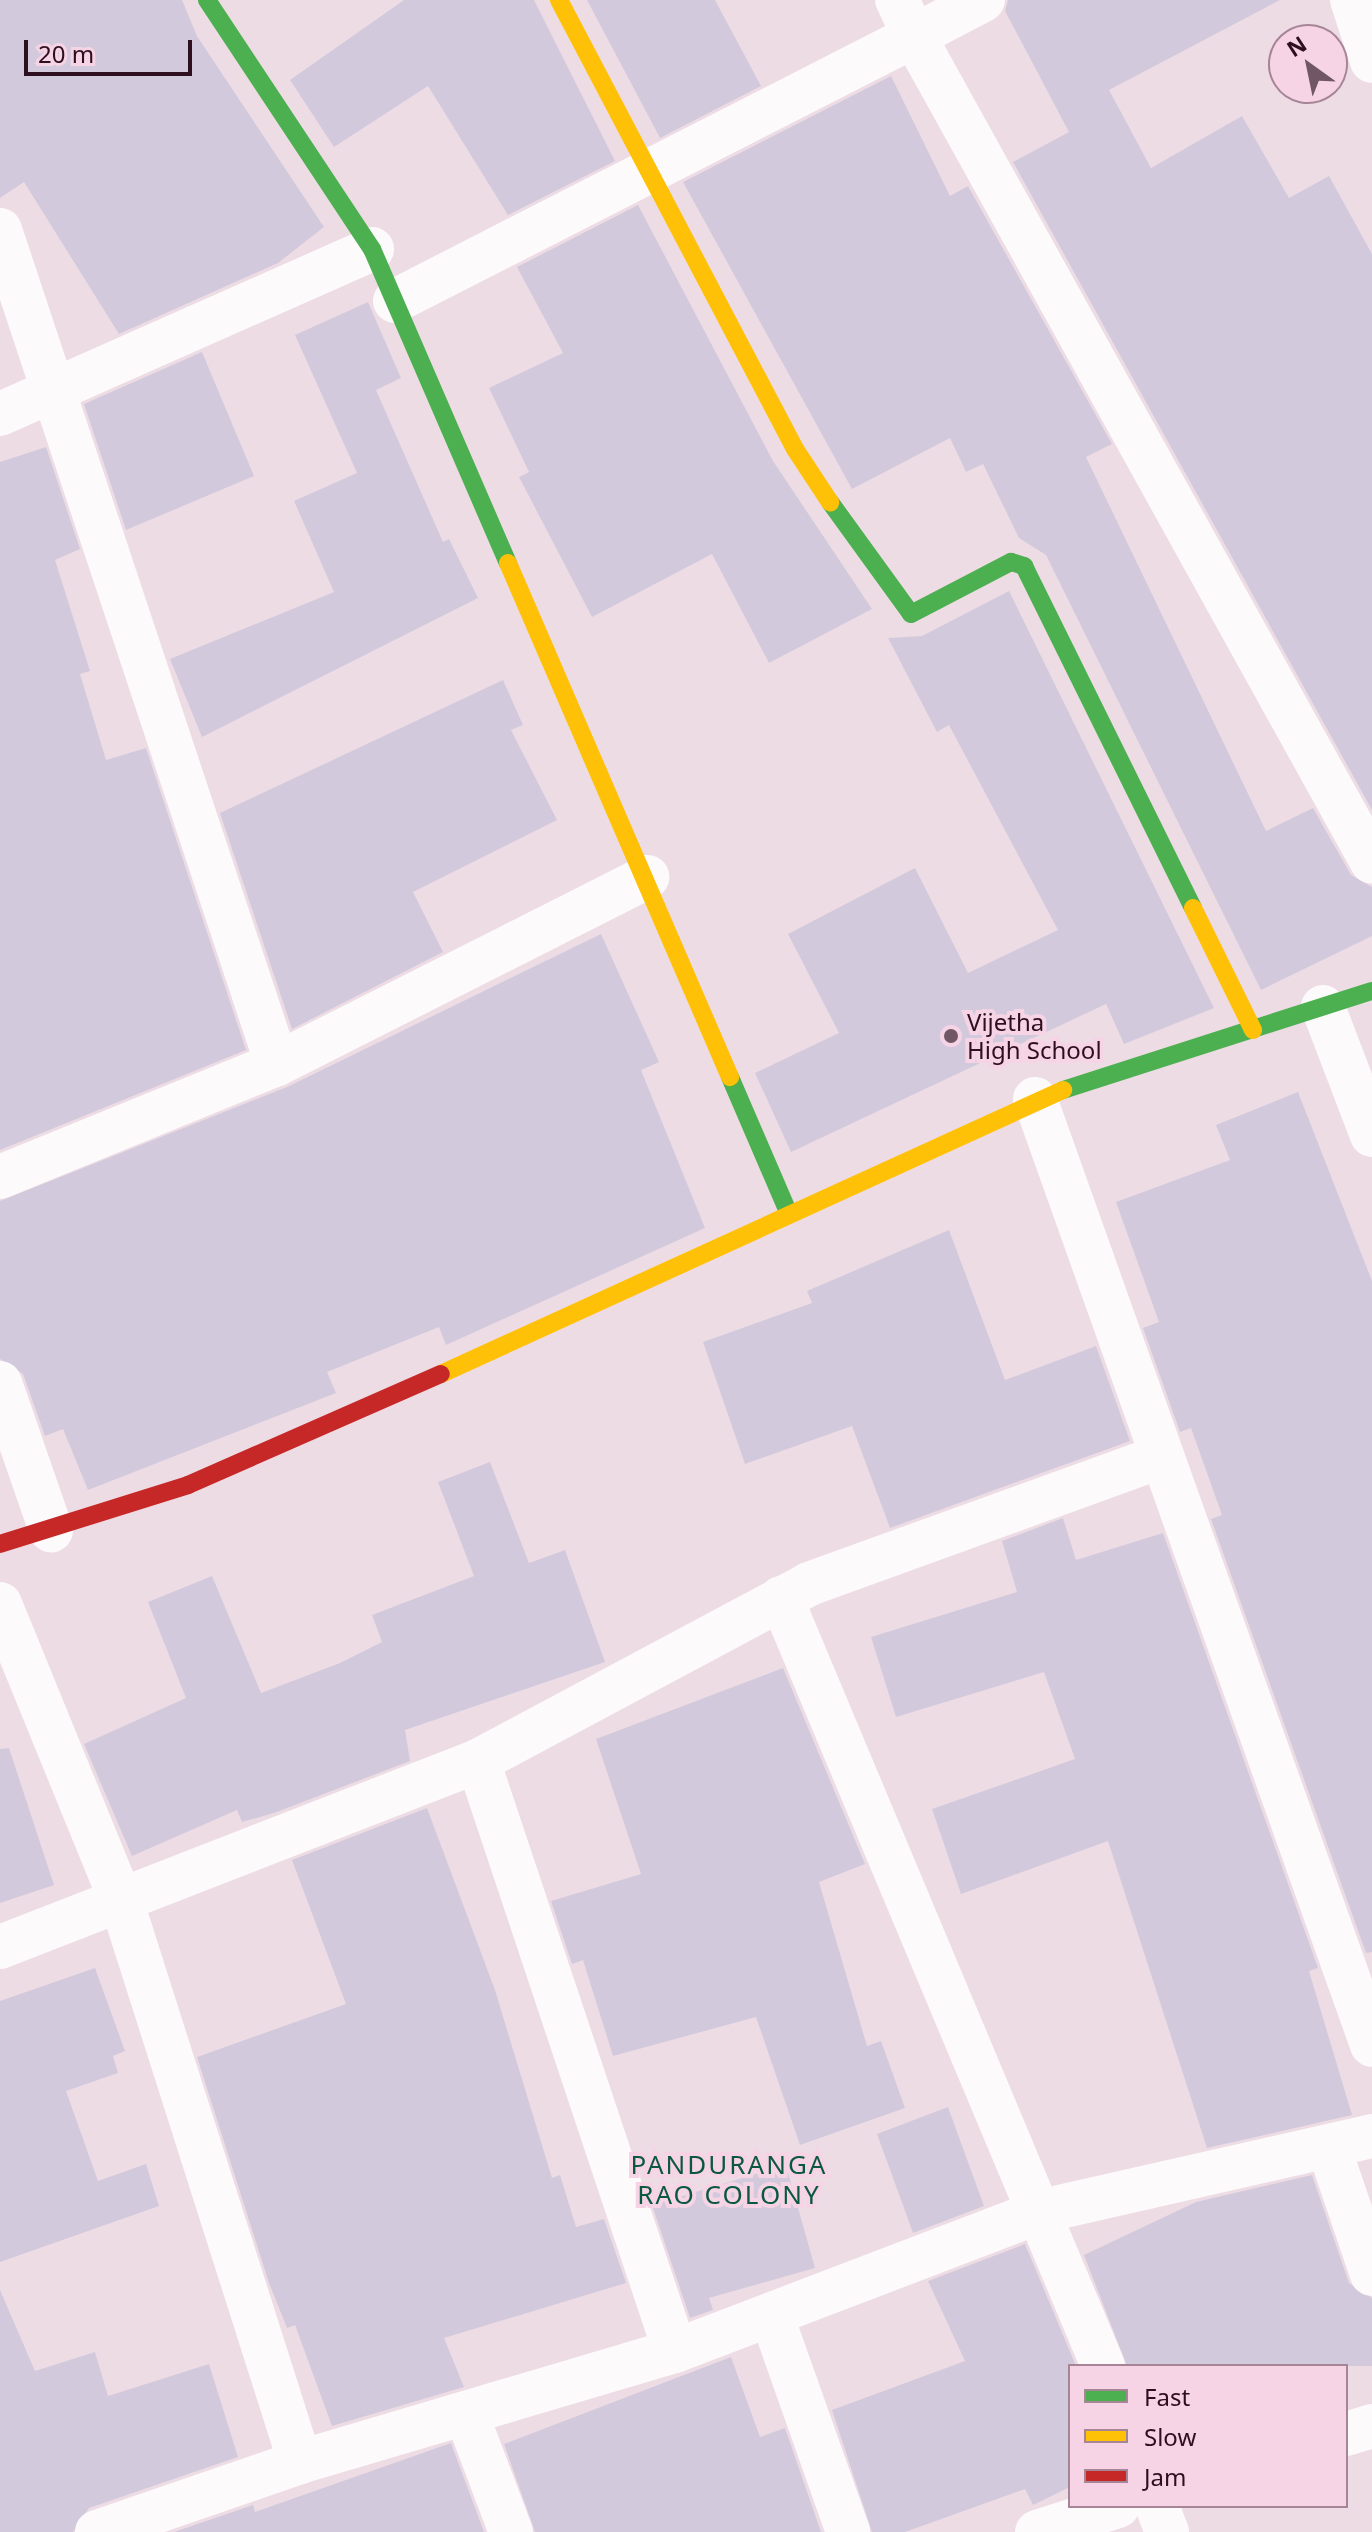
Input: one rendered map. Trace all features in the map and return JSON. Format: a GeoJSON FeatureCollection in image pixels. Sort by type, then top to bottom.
{"type":"FeatureCollection","features":[{"type":"Feature","properties":{"kind":"street"},"geometry":{"type":"LineString","coordinates":[[207,0],[372,249],[647,877],[789,1214]]}},
{"type":"Feature","properties":{"kind":"street"},"geometry":{"type":"LineString","coordinates":[[559,0],[795,449],[903,611],[911,614],[1011,562],[1024,566],[1253,1030]]}},
{"type":"Feature","properties":{"kind":"street"},"geometry":{"type":"LineString","coordinates":[[395,301],[649,171],[905,18],[983,0]]}},
{"type":"Feature","properties":{"kind":"street"},"geometry":{"type":"LineString","coordinates":[[1352,0],[1372,61]]}},
{"type":"Feature","properties":{"kind":"street"},"geometry":{"type":"LineString","coordinates":[[905,18],[1372,862]]}},
{"type":"Feature","properties":{"kind":"street"},"geometry":{"type":"LineString","coordinates":[[0,230],[277,1064]]}},
{"type":"Feature","properties":{"kind":"street"},"geometry":{"type":"LineString","coordinates":[[0,414],[55,393],[372,249]]}},
{"type":"Feature","properties":{"kind":"street"},"geometry":{"type":"LineString","coordinates":[[0,1177],[277,1064],[647,877]]}},
{"type":"Feature","properties":{"kind":"street"},"geometry":{"type":"LineString","coordinates":[[0,1544],[188,1485],[647,1284],[1035,1099],[1372,991]]}},
{"type":"Feature","properties":{"kind":"street"},"geometry":{"type":"LineString","coordinates":[[1323,1007],[1372,1135]]}},
{"type":"Feature","properties":{"kind":"street"},"geometry":{"type":"LineString","coordinates":[[1035,1099],[1372,2045]]}},
{"type":"Feature","properties":{"kind":"street"},"geometry":{"type":"LineString","coordinates":[[0,1383],[51,1530]]}},
{"type":"Feature","properties":{"kind":"street"},"geometry":{"type":"LineString","coordinates":[[0,1947],[478,1761],[781,1598],[1162,1456]]}},
{"type":"Feature","properties":{"kind":"street"},"geometry":{"type":"LineString","coordinates":[[781,1598],[1042,2211],[1102,2364]]}},
{"type":"Feature","properties":{"kind":"street"},"geometry":{"type":"LineString","coordinates":[[0,1604],[121,1900],[300,2462]]}},
{"type":"Feature","properties":{"kind":"street"},"geometry":{"type":"LineString","coordinates":[[478,1761],[675,2351]]}},
{"type":"Feature","properties":{"kind":"street"},"geometry":{"type":"LineString","coordinates":[[97,2532],[173,2522],[300,2462],[675,2351],[772,2317],[1042,2211],[1372,2136]]}},
{"type":"Feature","properties":{"kind":"street"},"geometry":{"type":"LineString","coordinates":[[1329,2148],[1372,2274]]}},
{"type":"Feature","properties":{"kind":"street"},"geometry":{"type":"LineString","coordinates":[[772,2317],[848,2532]]}},
{"type":"Feature","properties":{"kind":"street"},"geometry":{"type":"LineString","coordinates":[[466,2413],[511,2532]]}},
{"type":"Feature","properties":{"kind":"street"},"geometry":{"type":"LineString","coordinates":[[1348,2433],[1372,2426]]}},
{"type":"Feature","properties":{"kind":"street"},"geometry":{"type":"LineString","coordinates":[[1037,2532],[1112,2508]]}},
{"type":"Feature","properties":{"kind":"street"},"geometry":{"type":"LineString","coordinates":[[1158,2508],[1167,2532]]}},
{"type":"Feature","properties":{"kind":"building"},"geometry":{"type":"Polygon","coordinates":[[[0,0],[182,0],[197,36],[324,227],[278,263],[119,334],[24,182],[0,198],[0,0]]]}},
{"type":"Feature","properties":{"kind":"building"},"geometry":{"type":"Polygon","coordinates":[[[404,0],[534,0],[615,161],[508,215],[428,86],[334,147],[290,80],[404,0]]]}},
{"type":"Feature","properties":{"kind":"building"},"geometry":{"type":"Polygon","coordinates":[[[587,0],[715,0],[761,86],[660,138],[587,0]]]}},
{"type":"Feature","properties":{"kind":"building"},"geometry":{"type":"Polygon","coordinates":[[[1008,0],[1280,0],[1109,90],[1151,168],[1242,116],[1289,198],[1329,176],[1372,254],[1372,810],[1013,162],[1069,132],[1005,11],[1008,0]]]}},
{"type":"Feature","properties":{"kind":"building"},"geometry":{"type":"Polygon","coordinates":[[[891,76],[950,196],[968,186],[1112,444],[1086,457],[1266,831],[1313,808],[1351,875],[1372,887],[1372,936],[1261,990],[1046,555],[1019,538],[983,464],[966,472],[950,438],[852,489],[683,182],[891,76]]]}},
{"type":"Feature","properties":{"kind":"building"},"geometry":{"type":"Polygon","coordinates":[[[638,205],[773,461],[872,609],[769,663],[712,554],[592,617],[519,477],[529,472],[489,388],[563,353],[517,267],[638,205]]]}},
{"type":"Feature","properties":{"kind":"building"},"geometry":{"type":"Polygon","coordinates":[[[368,302],[401,378],[376,390],[443,542],[449,539],[478,598],[202,737],[170,659],[334,592],[294,501],[357,473],[295,335],[368,302]]]}},
{"type":"Feature","properties":{"kind":"building"},"geometry":{"type":"Polygon","coordinates":[[[202,352],[254,476],[126,530],[84,404],[202,352]]]}},
{"type":"Feature","properties":{"kind":"building"},"geometry":{"type":"Polygon","coordinates":[[[46,447],[80,549],[55,560],[90,671],[80,674],[106,760],[146,748],[246,1050],[0,1150],[0,462],[46,447]]]}},
{"type":"Feature","properties":{"kind":"building"},"geometry":{"type":"Polygon","coordinates":[[[1009,591],[1214,1008],[1124,1044],[1106,1004],[791,1152],[755,1073],[839,1033],[788,934],[915,868],[968,973],[1058,930],[949,725],[937,732],[888,638],[922,636],[1009,591]]]}},
{"type":"Feature","properties":{"kind":"building"},"geometry":{"type":"Polygon","coordinates":[[[503,680],[523,725],[511,730],[557,820],[413,892],[443,952],[292,1029],[220,813],[503,680]]]}},
{"type":"Feature","properties":{"kind":"building"},"geometry":{"type":"Polygon","coordinates":[[[601,934],[659,1062],[641,1070],[705,1228],[446,1345],[439,1327],[327,1372],[336,1393],[88,1490],[63,1429],[45,1436],[23,1374],[0,1359],[0,1201],[287,1087],[601,934]]]}},
{"type":"Feature","properties":{"kind":"building"},"geometry":{"type":"Polygon","coordinates":[[[1298,1092],[1372,1281],[1372,1952],[1366,1953],[1211,1519],[1222,1515],[1191,1428],[1180,1432],[1143,1328],[1159,1322],[1116,1202],[1230,1160],[1216,1125],[1298,1092]]]}},
{"type":"Feature","properties":{"kind":"building"},"geometry":{"type":"Polygon","coordinates":[[[949,1230],[1005,1380],[1096,1346],[1130,1441],[890,1528],[852,1426],[745,1464],[703,1342],[812,1303],[807,1291],[949,1230]]]}},
{"type":"Feature","properties":{"kind":"building"},"geometry":{"type":"Polygon","coordinates":[[[490,1462],[529,1563],[565,1550],[605,1662],[405,1730],[410,1761],[274,1813],[242,1822],[237,1810],[132,1856],[84,1744],[186,1698],[148,1602],[212,1576],[261,1693],[340,1663],[382,1642],[372,1615],[474,1576],[438,1482],[490,1462]]]}},
{"type":"Feature","properties":{"kind":"building"},"geometry":{"type":"Polygon","coordinates":[[[1063,1518],[1076,1560],[1163,1533],[1318,1968],[1309,1971],[1352,2115],[1207,2148],[1108,1841],[961,1894],[932,1809],[1075,1759],[1044,1672],[896,1717],[871,1637],[1017,1592],[1002,1541],[1063,1518]]]}},
{"type":"Feature","properties":{"kind":"building"},"geometry":{"type":"Polygon","coordinates":[[[783,1668],[865,1864],[819,1882],[867,2046],[881,2041],[905,2108],[800,2145],[756,2017],[613,2056],[583,1960],[572,1964],[551,1901],[641,1874],[596,1739],[783,1668]]]}},
{"type":"Feature","properties":{"kind":"building"},"geometry":{"type":"Polygon","coordinates":[[[9,1748],[54,1885],[0,1903],[0,1749],[9,1748]]]}},
{"type":"Feature","properties":{"kind":"building"},"geometry":{"type":"Polygon","coordinates":[[[427,1808],[495,1990],[552,2178],[560,2175],[576,2227],[604,2219],[626,2283],[444,2338],[464,2387],[332,2426],[295,2325],[287,2328],[269,2283],[197,2057],[346,2004],[292,1860],[427,1808]]]}},
{"type":"Feature","properties":{"kind":"building"},"geometry":{"type":"Polygon","coordinates":[[[95,1968],[125,2051],[113,2056],[118,2073],[66,2091],[98,2181],[146,2164],[159,2206],[0,2262],[0,2001],[95,1968]]]}},
{"type":"Feature","properties":{"kind":"building"},"geometry":{"type":"Polygon","coordinates":[[[948,2107],[984,2206],[913,2233],[877,2134],[948,2107]]]}},
{"type":"Feature","properties":{"kind":"building"},"geometry":{"type":"Polygon","coordinates":[[[786,2165],[815,2268],[709,2298],[713,2310],[690,2318],[652,2205],[786,2165]]]}},
{"type":"Feature","properties":{"kind":"building"},"geometry":{"type":"Polygon","coordinates":[[[1312,2175],[1349,2283],[1372,2298],[1372,2366],[1126,2364],[1084,2255],[1196,2202],[1312,2175]]]}},
{"type":"Feature","properties":{"kind":"building"},"geometry":{"type":"Polygon","coordinates":[[[1025,2244],[1075,2364],[1068,2364],[1068,2488],[1033,2505],[1025,2489],[905,2532],[872,2532],[832,2410],[965,2361],[928,2281],[1025,2244]]]}},
{"type":"Feature","properties":{"kind":"building"},"geometry":{"type":"Polygon","coordinates":[[[0,2290],[35,2371],[95,2352],[108,2396],[209,2364],[238,2457],[89,2508],[73,2532],[0,2532],[0,2290]]]}},
{"type":"Feature","properties":{"kind":"building"},"geometry":{"type":"Polygon","coordinates":[[[731,2357],[760,2437],[785,2428],[821,2532],[535,2532],[504,2444],[731,2357]]]}},
{"type":"Feature","properties":{"kind":"building"},"geometry":{"type":"Polygon","coordinates":[[[451,2443],[484,2532],[174,2532],[253,2505],[255,2512],[451,2443]]]}},
{"type":"Feature","properties":{"kind":"traffic: fast"},"geometry":{"type":"LineString","coordinates":[[207,0],[372,249],[508,563]]}},
{"type":"Feature","properties":{"kind":"traffic: fast"},"geometry":{"type":"LineString","coordinates":[[830,502],[911,614],[1011,562],[1024,566],[1193,908]]}},
{"type":"Feature","properties":{"kind":"traffic: fast"},"geometry":{"type":"LineString","coordinates":[[1063,1090],[1372,991]]}},
{"type":"Feature","properties":{"kind":"traffic: fast"},"geometry":{"type":"LineString","coordinates":[[730,1077],[789,1214]]}},
{"type":"Feature","properties":{"kind":"traffic: slow"},"geometry":{"type":"LineString","coordinates":[[559,0],[795,449],[830,502]]}},
{"type":"Feature","properties":{"kind":"traffic: slow"},"geometry":{"type":"LineString","coordinates":[[508,563],[730,1077]]}},
{"type":"Feature","properties":{"kind":"traffic: slow"},"geometry":{"type":"LineString","coordinates":[[1193,908],[1253,1030]]}},
{"type":"Feature","properties":{"kind":"traffic: slow"},"geometry":{"type":"LineString","coordinates":[[441,1374],[1063,1090]]}},
{"type":"Feature","properties":{"kind":"traffic: jam"},"geometry":{"type":"LineString","coordinates":[[0,1544],[188,1485],[441,1374]]}},
{"type":"Feature","properties":{"kind":"place","name":"Vijetha High School"},"geometry":{"type":"Point","coordinates":[951,1036]}},
{"type":"Feature","properties":{"kind":"district","name":"PANDURANGA RAO COLONY"},"geometry":{"type":"Point","coordinates":[729,2180]}}]}
